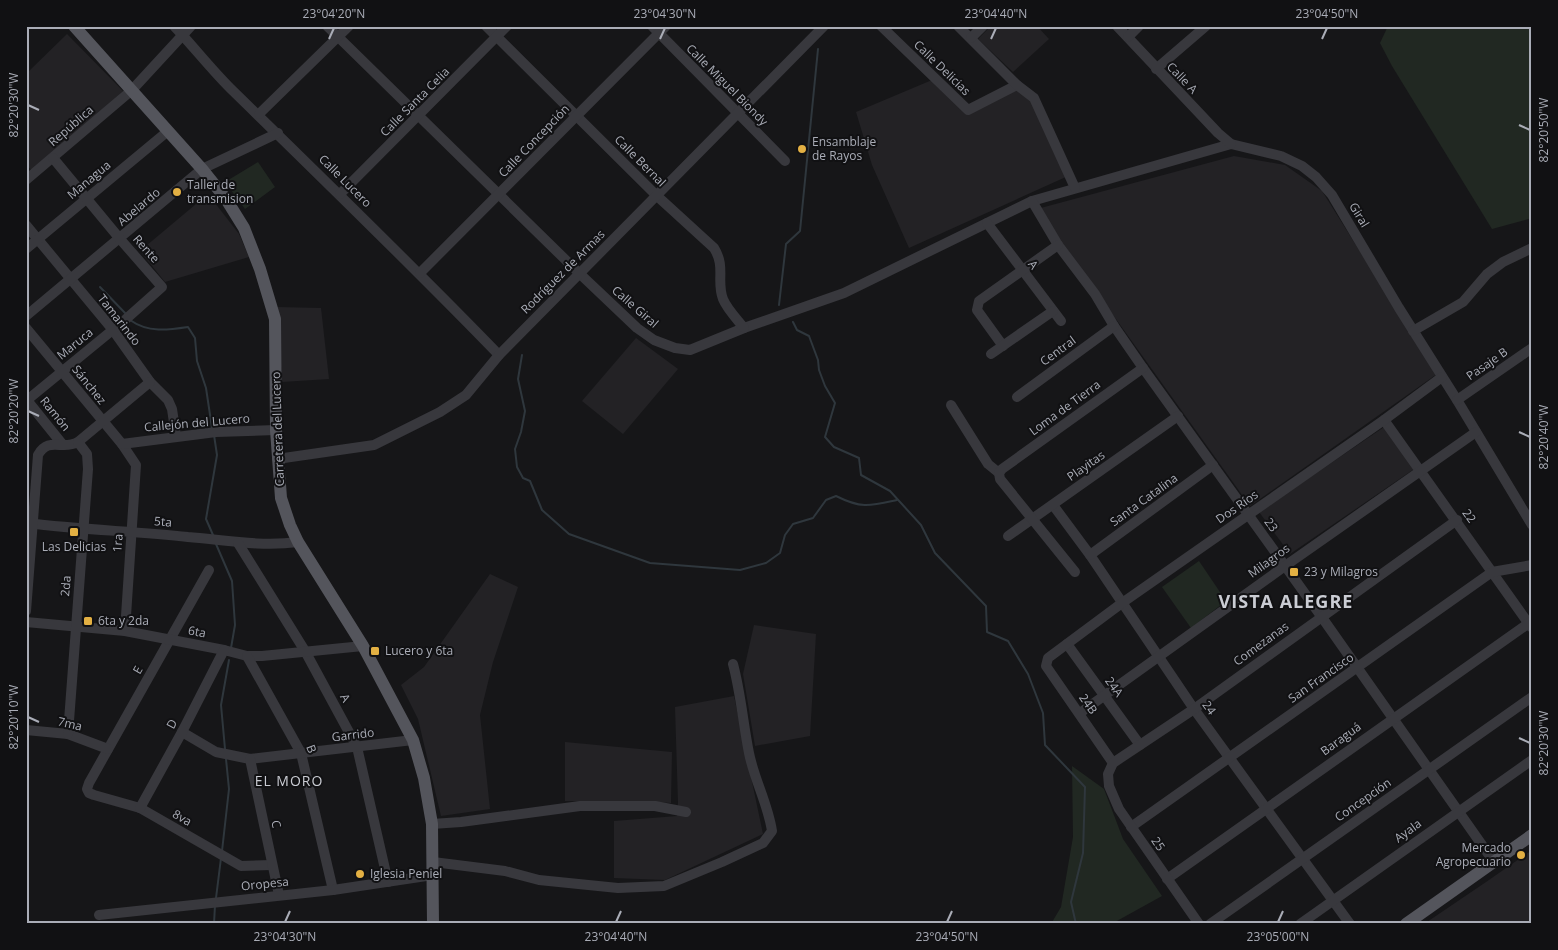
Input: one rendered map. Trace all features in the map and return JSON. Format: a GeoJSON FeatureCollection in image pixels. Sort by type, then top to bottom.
{"type":"FeatureCollection","features":[{"type":"Feature","properties":{"kind":"main road","name":"Carretera del Lucero"},"geometry":{"type":"LineString","coordinates":[[74,26],[202,169],[226,199],[244,228],[260,269],[275,319],[276,430],[281,498],[298,542],[363,646],[413,740],[424,778],[432,824],[433,924]]}},
{"type":"Feature","properties":{"kind":"main road"},"geometry":{"type":"LineString","coordinates":[[1406,924],[1532,835]]}},
{"type":"Feature","properties":{"kind":"street","name":"Calle Lucero"},"geometry":{"type":"LineString","coordinates":[[174,26],[229,87],[259,114],[420,273],[499,355]]}},
{"type":"Feature","properties":{"kind":"street","name":"República"},"geometry":{"type":"LineString","coordinates":[[28,176],[53,158],[132,90],[192,26]]}},
{"type":"Feature","properties":{"kind":"street","name":"Calle Giral"},"geometry":{"type":"LineString","coordinates":[[327,26],[637,328],[654,340],[676,348],[690,350],[744,328],[844,294],[1032,201]]}},
{"type":"Feature","properties":{"kind":"street"},"geometry":{"type":"LineString","coordinates":[[259,114],[349,26]]}},
{"type":"Feature","properties":{"kind":"street","name":"Calle Bernal"},"geometry":{"type":"LineString","coordinates":[[486,26],[656,195],[714,248],[719,256],[721,266],[723,298],[744,328]]}},
{"type":"Feature","properties":{"kind":"street","name":"Calle Santa Celia"},"geometry":{"type":"LineString","coordinates":[[340,194],[507,26]]}},
{"type":"Feature","properties":{"kind":"street","name":"Calle Delicias"},"geometry":{"type":"LineString","coordinates":[[881,26],[968,110],[1017,86]]}},
{"type":"Feature","properties":{"kind":"street"},"geometry":{"type":"LineString","coordinates":[[958,26],[1017,86],[1037,103],[1075,188]]}},
{"type":"Feature","properties":{"kind":"street"},"geometry":{"type":"LineString","coordinates":[[971,38],[983,26]]}},
{"type":"Feature","properties":{"kind":"street","name":"Calle A"},"geometry":{"type":"LineString","coordinates":[[1117,26],[1218,134],[1231,144]]}},
{"type":"Feature","properties":{"kind":"street"},"geometry":{"type":"LineString","coordinates":[[1128,37],[1139,26]]}},
{"type":"Feature","properties":{"kind":"street"},"geometry":{"type":"LineString","coordinates":[[1156,69],[1206,26]]}},
{"type":"Feature","properties":{"kind":"street","name":"Calle Miguel Biondy"},"geometry":{"type":"LineString","coordinates":[[659,29],[737,114],[786,161]]}},
{"type":"Feature","properties":{"kind":"street","name":"Calle Concepción"},"geometry":{"type":"LineString","coordinates":[[420,273],[500,194],[659,29]]}},
{"type":"Feature","properties":{"kind":"street","name":"Rodríguez de Armas"},"geometry":{"type":"LineString","coordinates":[[277,459],[374,445],[440,412],[466,395],[499,355],[737,114],[816,29]]}},
{"type":"Feature","properties":{"kind":"street","name":"Managua"},"geometry":{"type":"LineString","coordinates":[[26,249],[168,131]]}},
{"type":"Feature","properties":{"kind":"street","name":"Abelardo"},"geometry":{"type":"LineString","coordinates":[[26,316],[202,169],[278,133]]}},
{"type":"Feature","properties":{"kind":"street","name":"Giral"},"geometry":{"type":"LineString","coordinates":[[1032,201],[1231,144],[1281,156],[1302,166],[1316,177],[1332,195],[1532,525]]}},
{"type":"Feature","properties":{"kind":"street","name":"Rente"},"geometry":{"type":"LineString","coordinates":[[53,158],[162,287]]}},
{"type":"Feature","properties":{"kind":"street","name":"23"},"geometry":{"type":"LineString","coordinates":[[1032,201],[1058,245],[1095,294],[1143,368],[1494,862]]}},
{"type":"Feature","properties":{"kind":"street","name":"A"},"geometry":{"type":"LineString","coordinates":[[987,224],[1061,321]]}},
{"type":"Feature","properties":{"kind":"street","name":"Tamarindo"},"geometry":{"type":"LineString","coordinates":[[26,226],[113,330],[150,382],[168,400],[176,436]]}},
{"type":"Feature","properties":{"kind":"street"},"geometry":{"type":"LineString","coordinates":[[1003,346],[978,310],[979,301],[1058,245]]}},
{"type":"Feature","properties":{"kind":"street"},"geometry":{"type":"LineString","coordinates":[[1413,331],[1463,302],[1487,274],[1503,262],[1532,248]]}},
{"type":"Feature","properties":{"kind":"street","name":"Maruca"},"geometry":{"type":"LineString","coordinates":[[26,400],[128,318],[162,287]]}},
{"type":"Feature","properties":{"kind":"street"},"geometry":{"type":"LineString","coordinates":[[991,354],[1052,310]]}},
{"type":"Feature","properties":{"kind":"street","name":"Central"},"geometry":{"type":"LineString","coordinates":[[1017,397],[1114,326]]}},
{"type":"Feature","properties":{"kind":"street","name":"Sánchez"},"geometry":{"type":"LineString","coordinates":[[26,328],[132,458]]}},
{"type":"Feature","properties":{"kind":"street","name":"Pasaje B"},"geometry":{"type":"LineString","coordinates":[[1457,400],[1532,348]]}},
{"type":"Feature","properties":{"kind":"street","name":"Loma de Tierra"},"geometry":{"type":"LineString","coordinates":[[1000,471],[1143,368]]}},
{"type":"Feature","properties":{"kind":"street","name":"Dos Ríos"},"geometry":{"type":"LineString","coordinates":[[1048,658],[1122,603],[1384,420],[1442,377]]}},
{"type":"Feature","properties":{"kind":"street"},"geometry":{"type":"LineString","coordinates":[[26,611],[30,523],[38,455],[42,448],[48,444],[63,446],[78,442],[150,382]]}},
{"type":"Feature","properties":{"kind":"street","name":"Ramón"},"geometry":{"type":"LineString","coordinates":[[26,400],[63,446]]}},
{"type":"Feature","properties":{"kind":"street"},"geometry":{"type":"LineString","coordinates":[[951,405],[988,464],[1000,471],[1000,479],[1075,572]]}},
{"type":"Feature","properties":{"kind":"street","name":"Playitas"},"geometry":{"type":"LineString","coordinates":[[1008,536],[1178,416]]}},
{"type":"Feature","properties":{"kind":"street","name":"22"},"geometry":{"type":"LineString","coordinates":[[1384,420],[1531,624]]}},
{"type":"Feature","properties":{"kind":"street","name":"Callejón del Lucero"},"geometry":{"type":"LineString","coordinates":[[122,444],[212,432],[276,430]]}},
{"type":"Feature","properties":{"kind":"street","name":"Milagros"},"geometry":{"type":"LineString","coordinates":[[1080,714],[1285,566],[1476,432]]}},
{"type":"Feature","properties":{"kind":"street","name":"2da"},"geometry":{"type":"LineString","coordinates":[[68,734],[88,469],[87,454],[78,442]]}},
{"type":"Feature","properties":{"kind":"street","name":"1ra"},"geometry":{"type":"LineString","coordinates":[[125,631],[136,465],[132,458]]}},
{"type":"Feature","properties":{"kind":"street","name":"Santa Catalina"},"geometry":{"type":"LineString","coordinates":[[1090,556],[1212,465]]}},
{"type":"Feature","properties":{"kind":"street","name":"24"},"geometry":{"type":"LineString","coordinates":[[1053,505],[1229,758],[1350,924]]}},
{"type":"Feature","properties":{"kind":"street","name":"Comezanas"},"geometry":{"type":"LineString","coordinates":[[1113,763],[1194,708],[1457,520]]}},
{"type":"Feature","properties":{"kind":"street","name":"5ta"},"geometry":{"type":"LineString","coordinates":[[30,523],[238,543],[281,544],[298,542]]}},
{"type":"Feature","properties":{"kind":"street","name":"A"},"geometry":{"type":"LineString","coordinates":[[238,543],[305,651],[357,747],[388,882]]}},
{"type":"Feature","properties":{"kind":"street","name":"San Francisco"},"geometry":{"type":"LineString","coordinates":[[1131,827],[1492,572],[1532,565]]}},
{"type":"Feature","properties":{"kind":"street","name":"E"},"geometry":{"type":"LineString","coordinates":[[88,783],[209,570]]}},
{"type":"Feature","properties":{"kind":"street","name":"6ta"},"geometry":{"type":"LineString","coordinates":[[26,622],[125,631],[247,656],[363,646]]}},
{"type":"Feature","properties":{"kind":"street","name":"Baraguá"},"geometry":{"type":"LineString","coordinates":[[1167,879],[1393,718],[1531,624]]}},
{"type":"Feature","properties":{"kind":"street","name":"24A"},"geometry":{"type":"LineString","coordinates":[[1067,644],[1140,745]]}},
{"type":"Feature","properties":{"kind":"street","name":"D"},"geometry":{"type":"LineString","coordinates":[[140,808],[224,650]]}},
{"type":"Feature","properties":{"kind":"street","name":"B"},"geometry":{"type":"LineString","coordinates":[[247,656],[301,753],[333,890]]}},
{"type":"Feature","properties":{"kind":"street","name":"24B"},"geometry":{"type":"LineString","coordinates":[[1048,658],[1046,666],[1113,763]]}},
{"type":"Feature","properties":{"kind":"street","name":"Oropesa"},"geometry":{"type":"LineString","coordinates":[[99,915],[333,890],[388,882],[433,869],[505,871],[539,880],[618,888],[664,886],[764,843],[772,831],[749,754],[742,705],[733,664]]}},
{"type":"Feature","properties":{"kind":"street","name":"Concepción"},"geometry":{"type":"LineString","coordinates":[[1210,924],[1532,697]]}},
{"type":"Feature","properties":{"kind":"street","name":"7ma"},"geometry":{"type":"LineString","coordinates":[[26,730],[68,734],[108,749]]}},
{"type":"Feature","properties":{"kind":"street","name":"Garrido"},"geometry":{"type":"LineString","coordinates":[[182,732],[216,752],[250,759],[413,740]]}},
{"type":"Feature","properties":{"kind":"street","name":"C"},"geometry":{"type":"LineString","coordinates":[[250,759],[279,895]]}},
{"type":"Feature","properties":{"kind":"street","name":"Ayala"},"geometry":{"type":"LineString","coordinates":[[1300,924],[1532,760]]}},
{"type":"Feature","properties":{"kind":"street","name":"25"},"geometry":{"type":"LineString","coordinates":[[1113,763],[1108,774],[1109,786],[1119,809],[1199,924]]}},
{"type":"Feature","properties":{"kind":"street","name":"8va"},"geometry":{"type":"LineString","coordinates":[[88,783],[88,793],[140,808],[241,866],[272,865]]}},
{"type":"Feature","properties":{"kind":"street"},"geometry":{"type":"LineString","coordinates":[[432,824],[461,822],[580,806],[655,806],[686,812]]}},
{"type":"Feature","properties":{"kind":"shaded area"},"geometry":{"type":"Polygon","coordinates":[[[991,26],[1037,26],[1049,39],[1013,72],[978,39],[991,26]]]}},
{"type":"Feature","properties":{"kind":"shaded area"},"geometry":{"type":"Polygon","coordinates":[[[1388,26],[1532,26],[1532,218],[1492,229],[1392,66],[1380,43],[1388,26]]]}},
{"type":"Feature","properties":{"kind":"shaded area"},"geometry":{"type":"Polygon","coordinates":[[[67,34],[123,91],[33,172],[26,164],[26,74],[67,34]]]}},
{"type":"Feature","properties":{"kind":"shaded area"},"geometry":{"type":"Polygon","coordinates":[[[932,80],[968,113],[1018,89],[1030,98],[1068,176],[909,248],[872,165],[856,112],[932,80]]]}},
{"type":"Feature","properties":{"kind":"shaded area"},"geometry":{"type":"Polygon","coordinates":[[[1234,156],[1285,165],[1322,191],[1437,374],[1250,506],[1037,209],[1234,156]]]}},
{"type":"Feature","properties":{"kind":"shaded area"},"geometry":{"type":"Polygon","coordinates":[[[258,162],[275,187],[245,209],[225,182],[258,162]]]}},
{"type":"Feature","properties":{"kind":"shaded area"},"geometry":{"type":"Polygon","coordinates":[[[208,194],[239,234],[249,257],[165,282],[140,251],[208,194]]]}},
{"type":"Feature","properties":{"kind":"shaded area"},"geometry":{"type":"Polygon","coordinates":[[[277,307],[321,308],[329,379],[282,382],[277,307]]]}},
{"type":"Feature","properties":{"kind":"shaded area"},"geometry":{"type":"Polygon","coordinates":[[[636,338],[678,369],[623,434],[582,401],[636,338]]]}},
{"type":"Feature","properties":{"kind":"shaded area"},"geometry":{"type":"Polygon","coordinates":[[[1387,425],[1417,467],[1290,554],[1259,512],[1387,425]]]}},
{"type":"Feature","properties":{"kind":"shaded area"},"geometry":{"type":"Polygon","coordinates":[[[1199,561],[1226,601],[1191,628],[1162,587],[1199,561]]]}},
{"type":"Feature","properties":{"kind":"shaded area"},"geometry":{"type":"Polygon","coordinates":[[[490,574],[518,587],[493,662],[480,715],[490,809],[441,816],[418,719],[401,685],[424,667],[490,574]]]}},
{"type":"Feature","properties":{"kind":"shaded area"},"geometry":{"type":"Polygon","coordinates":[[[754,625],[816,634],[810,736],[755,746],[743,674],[754,625]]]}},
{"type":"Feature","properties":{"kind":"shaded area"},"geometry":{"type":"Polygon","coordinates":[[[734,696],[763,834],[665,880],[614,878],[614,821],[677,816],[675,707],[734,696]]]}},
{"type":"Feature","properties":{"kind":"shaded area"},"geometry":{"type":"Polygon","coordinates":[[[565,742],[672,752],[671,803],[565,801],[565,742]]]}},
{"type":"Feature","properties":{"kind":"shaded area"},"geometry":{"type":"Polygon","coordinates":[[[1072,766],[1104,789],[1123,839],[1162,896],[1115,922],[1115,924],[1051,924],[1061,907],[1073,837],[1072,766]]]}},
{"type":"Feature","properties":{"kind":"shaded area"},"geometry":{"type":"Polygon","coordinates":[[[1532,850],[1532,924],[1424,924],[1486,882],[1532,850]]]}},
{"type":"Feature","properties":{"kind":"waterway"},"geometry":{"type":"LineString","coordinates":[[779,305],[786,244],[800,231],[818,49]]}},
{"type":"Feature","properties":{"kind":"waterway"},"geometry":{"type":"LineString","coordinates":[[100,287],[126,314]]}},
{"type":"Feature","properties":{"kind":"waterway"},"geometry":{"type":"LineString","coordinates":[[130,320],[151,329],[166,330],[188,327],[195,338],[197,361],[206,388],[212,428]]}},
{"type":"Feature","properties":{"kind":"waterway"},"geometry":{"type":"LineString","coordinates":[[793,322],[797,330],[809,336],[825,386],[835,403],[825,437],[834,447],[859,458],[861,475],[890,491],[921,525],[935,553],[986,606],[987,632],[1008,641],[1028,674],[1043,713],[1045,745],[1085,787],[1083,853],[1071,902],[1076,924]]}},
{"type":"Feature","properties":{"kind":"waterway"},"geometry":{"type":"LineString","coordinates":[[522,355],[518,379],[525,411],[515,449],[517,467],[523,478],[530,481],[542,510],[569,534],[650,563],[740,570],[766,563],[780,553],[785,535],[793,524],[813,518],[826,500],[836,496],[860,505],[880,504],[897,500]]}},
{"type":"Feature","properties":{"kind":"waterway"},"geometry":{"type":"LineString","coordinates":[[213,535],[206,519],[217,455],[214,435]]}},
{"type":"Feature","properties":{"kind":"waterway"},"geometry":{"type":"LineString","coordinates":[[216,544],[232,581],[235,625],[231,648]]}},
{"type":"Feature","properties":{"kind":"waterway"},"geometry":{"type":"LineString","coordinates":[[225,749],[221,705],[229,660]]}},
{"type":"Feature","properties":{"kind":"waterway"},"geometry":{"type":"LineString","coordinates":[[222,851],[229,789],[226,759]]}},
{"type":"Feature","properties":{"kind":"waterway"},"geometry":{"type":"LineString","coordinates":[[216,898],[221,858]]}},
{"type":"Feature","properties":{"kind":"waterway"},"geometry":{"type":"LineString","coordinates":[[214,924],[215,905]]}},
{"type":"Feature","properties":{"kind":"place","name":"Ensamblaje de Rayos"},"geometry":{"type":"Point","coordinates":[802,149]}},
{"type":"Feature","properties":{"kind":"place","name":"Taller de transmision"},"geometry":{"type":"Point","coordinates":[177,192]}},
{"type":"Feature","properties":{"kind":"place","name":"Las Delicias"},"geometry":{"type":"Point","coordinates":[74,532]}},
{"type":"Feature","properties":{"kind":"place","name":"23 y Milagros"},"geometry":{"type":"Point","coordinates":[1294,572]}},
{"type":"Feature","properties":{"kind":"place","name":"6ta y 2da"},"geometry":{"type":"Point","coordinates":[88,621]}},
{"type":"Feature","properties":{"kind":"place","name":"Lucero y 6ta"},"geometry":{"type":"Point","coordinates":[375,651]}},
{"type":"Feature","properties":{"kind":"place","name":"Mercado Agropecuario"},"geometry":{"type":"Point","coordinates":[1521,855]}},
{"type":"Feature","properties":{"kind":"place","name":"Iglesia Peniel"},"geometry":{"type":"Point","coordinates":[360,874]}},
{"type":"Feature","properties":{"kind":"district","name":"VISTA ALEGRE"},"geometry":{"type":"Point","coordinates":[1286,602]}},
{"type":"Feature","properties":{"kind":"district","name":"EL MORO"},"geometry":{"type":"Point","coordinates":[289,781]}}]}
